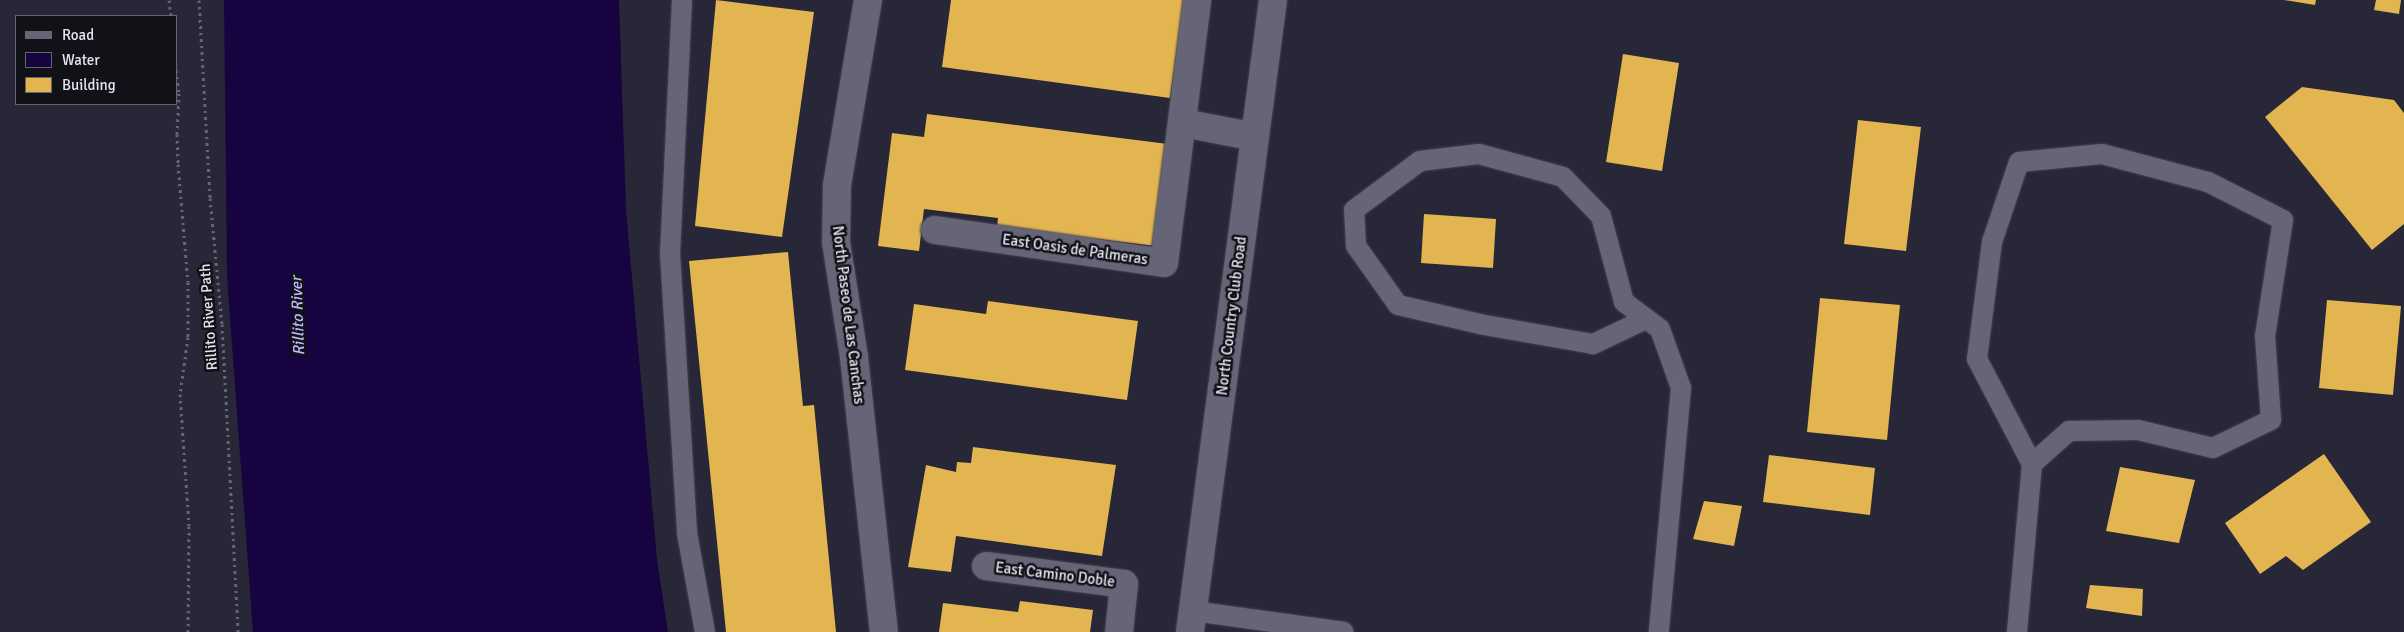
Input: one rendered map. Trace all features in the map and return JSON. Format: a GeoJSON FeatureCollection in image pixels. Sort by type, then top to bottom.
{"type":"FeatureCollection","features":[{"type":"Feature","properties":{"kind":"street","name":"North Paseo de Las Canchas"},"geometry":{"type":"LineString","coordinates":[[868,0],[837,186],[836,242],[854,357],[884,632]]}},
{"type":"Feature","properties":{"kind":"street"},"geometry":{"type":"LineString","coordinates":[[1197,0],[1184,123],[1255,137]]}},
{"type":"Feature","properties":{"kind":"street","name":"North Country Club Road"},"geometry":{"type":"LineString","coordinates":[[1192,622],[1273,0]]}},
{"type":"Feature","properties":{"kind":"street","name":"East Oasis de Palmeras"},"geometry":{"type":"LineString","coordinates":[[935,230],[1164,264],[1184,123]]}},
{"type":"Feature","properties":{"kind":"street","name":"East Camino Doble"},"geometry":{"type":"LineString","coordinates":[[986,566],[1124,584],[1119,632]]}},
{"type":"Feature","properties":{"kind":"lane"},"geometry":{"type":"LineString","coordinates":[[682,0],[670,254],[687,533],[705,632]]}},
{"type":"Feature","properties":{"kind":"lane"},"geometry":{"type":"LineString","coordinates":[[1646,319],[1593,344],[1480,324],[1398,305],[1356,246],[1354,210],[1420,161],[1479,154],[1563,177],[1600,216],[1624,302],[1660,329],[1681,388],[1659,632]]}},
{"type":"Feature","properties":{"kind":"lane"},"geometry":{"type":"LineString","coordinates":[[2017,632],[2032,464],[1977,358],[1992,242],[2019,162],[2102,154],[2208,182],[2283,220],[2265,336],[2271,420],[2213,448],[2138,430],[2069,431],[2032,464]]}},
{"type":"Feature","properties":{"kind":"lane"},"geometry":{"type":"LineString","coordinates":[[1192,622],[1344,632]]}},
{"type":"Feature","properties":{"kind":"path"},"geometry":{"type":"LineString","coordinates":[[169,0],[171,15]]}},
{"type":"Feature","properties":{"kind":"path","name":"Rillito River Path"},"geometry":{"type":"LineString","coordinates":[[199,0],[210,198],[222,324],[238,632]]}},
{"type":"Feature","properties":{"kind":"path"},"geometry":{"type":"LineString","coordinates":[[178,85],[178,164],[188,282],[188,336],[180,394],[189,526],[188,632]]}},
{"type":"Feature","properties":{"kind":"water","name":"Rillito River"},"geometry":{"type":"Polygon","coordinates":[[[224,0],[619,0],[626,210],[657,560],[668,632],[253,632],[227,276],[224,0]]]}},
{"type":"Feature","properties":{"kind":"building"},"geometry":{"type":"Polygon","coordinates":[[[716,0],[814,12],[782,237],[695,226],[716,0]]]}},
{"type":"Feature","properties":{"kind":"building"},"geometry":{"type":"Polygon","coordinates":[[[951,0],[1184,0],[1170,98],[942,67],[951,0]]]}},
{"type":"Feature","properties":{"kind":"building"},"geometry":{"type":"Polygon","coordinates":[[[2284,0],[2316,0],[2315,5],[2284,0]]]}},
{"type":"Feature","properties":{"kind":"building"},"geometry":{"type":"Polygon","coordinates":[[[2376,0],[2401,0],[2399,14],[2374,10],[2376,0]]]}},
{"type":"Feature","properties":{"kind":"building"},"geometry":{"type":"Polygon","coordinates":[[[1623,54],[1679,63],[1662,171],[1606,162],[1623,54]]]}},
{"type":"Feature","properties":{"kind":"building"},"geometry":{"type":"Polygon","coordinates":[[[2302,87],[2394,100],[2404,113],[2404,224],[2372,250],[2265,117],[2302,87]]]}},
{"type":"Feature","properties":{"kind":"building"},"geometry":{"type":"Polygon","coordinates":[[[927,114],[1168,144],[1156,246],[997,227],[998,218],[924,209],[919,251],[878,246],[892,133],[924,137],[927,114]]]}},
{"type":"Feature","properties":{"kind":"building"},"geometry":{"type":"Polygon","coordinates":[[[1858,120],[1921,127],[1906,251],[1844,244],[1858,120]]]}},
{"type":"Feature","properties":{"kind":"building"},"geometry":{"type":"Polygon","coordinates":[[[1424,214],[1496,219],[1493,268],[1421,263],[1424,214]]]}},
{"type":"Feature","properties":{"kind":"building"},"geometry":{"type":"Polygon","coordinates":[[[788,252],[803,406],[814,405],[836,632],[726,632],[689,261],[788,252]]]}},
{"type":"Feature","properties":{"kind":"building"},"geometry":{"type":"Polygon","coordinates":[[[1820,298],[1900,305],[1887,440],[1807,432],[1820,298]]]}},
{"type":"Feature","properties":{"kind":"building"},"geometry":{"type":"Polygon","coordinates":[[[2327,300],[2401,306],[2393,395],[2319,388],[2327,300]]]}},
{"type":"Feature","properties":{"kind":"building"},"geometry":{"type":"Polygon","coordinates":[[[988,301],[1138,321],[1127,400],[905,370],[914,304],[986,314],[988,301]]]}},
{"type":"Feature","properties":{"kind":"building"},"geometry":{"type":"Polygon","coordinates":[[[973,447],[1116,465],[1102,556],[956,536],[951,572],[908,567],[926,465],[956,472],[957,462],[971,463],[973,447]]]}},
{"type":"Feature","properties":{"kind":"building"},"geometry":{"type":"Polygon","coordinates":[[[2324,454],[2371,522],[2303,570],[2286,556],[2260,574],[2225,523],[2324,454]]]}},
{"type":"Feature","properties":{"kind":"building"},"geometry":{"type":"Polygon","coordinates":[[[1769,455],[1875,468],[1870,515],[1763,502],[1769,455]]]}},
{"type":"Feature","properties":{"kind":"building"},"geometry":{"type":"Polygon","coordinates":[[[2120,467],[2195,480],[2179,543],[2106,531],[2120,467]]]}},
{"type":"Feature","properties":{"kind":"building"},"geometry":{"type":"Polygon","coordinates":[[[1704,501],[1742,506],[1734,546],[1693,539],[1704,501]]]}},
{"type":"Feature","properties":{"kind":"building"},"geometry":{"type":"Polygon","coordinates":[[[2090,585],[2143,589],[2142,616],[2086,608],[2090,585]]]}},
{"type":"Feature","properties":{"kind":"building"},"geometry":{"type":"Polygon","coordinates":[[[1020,601],[1093,610],[1090,632],[939,632],[943,603],[1018,612],[1020,601]]]}}]}
